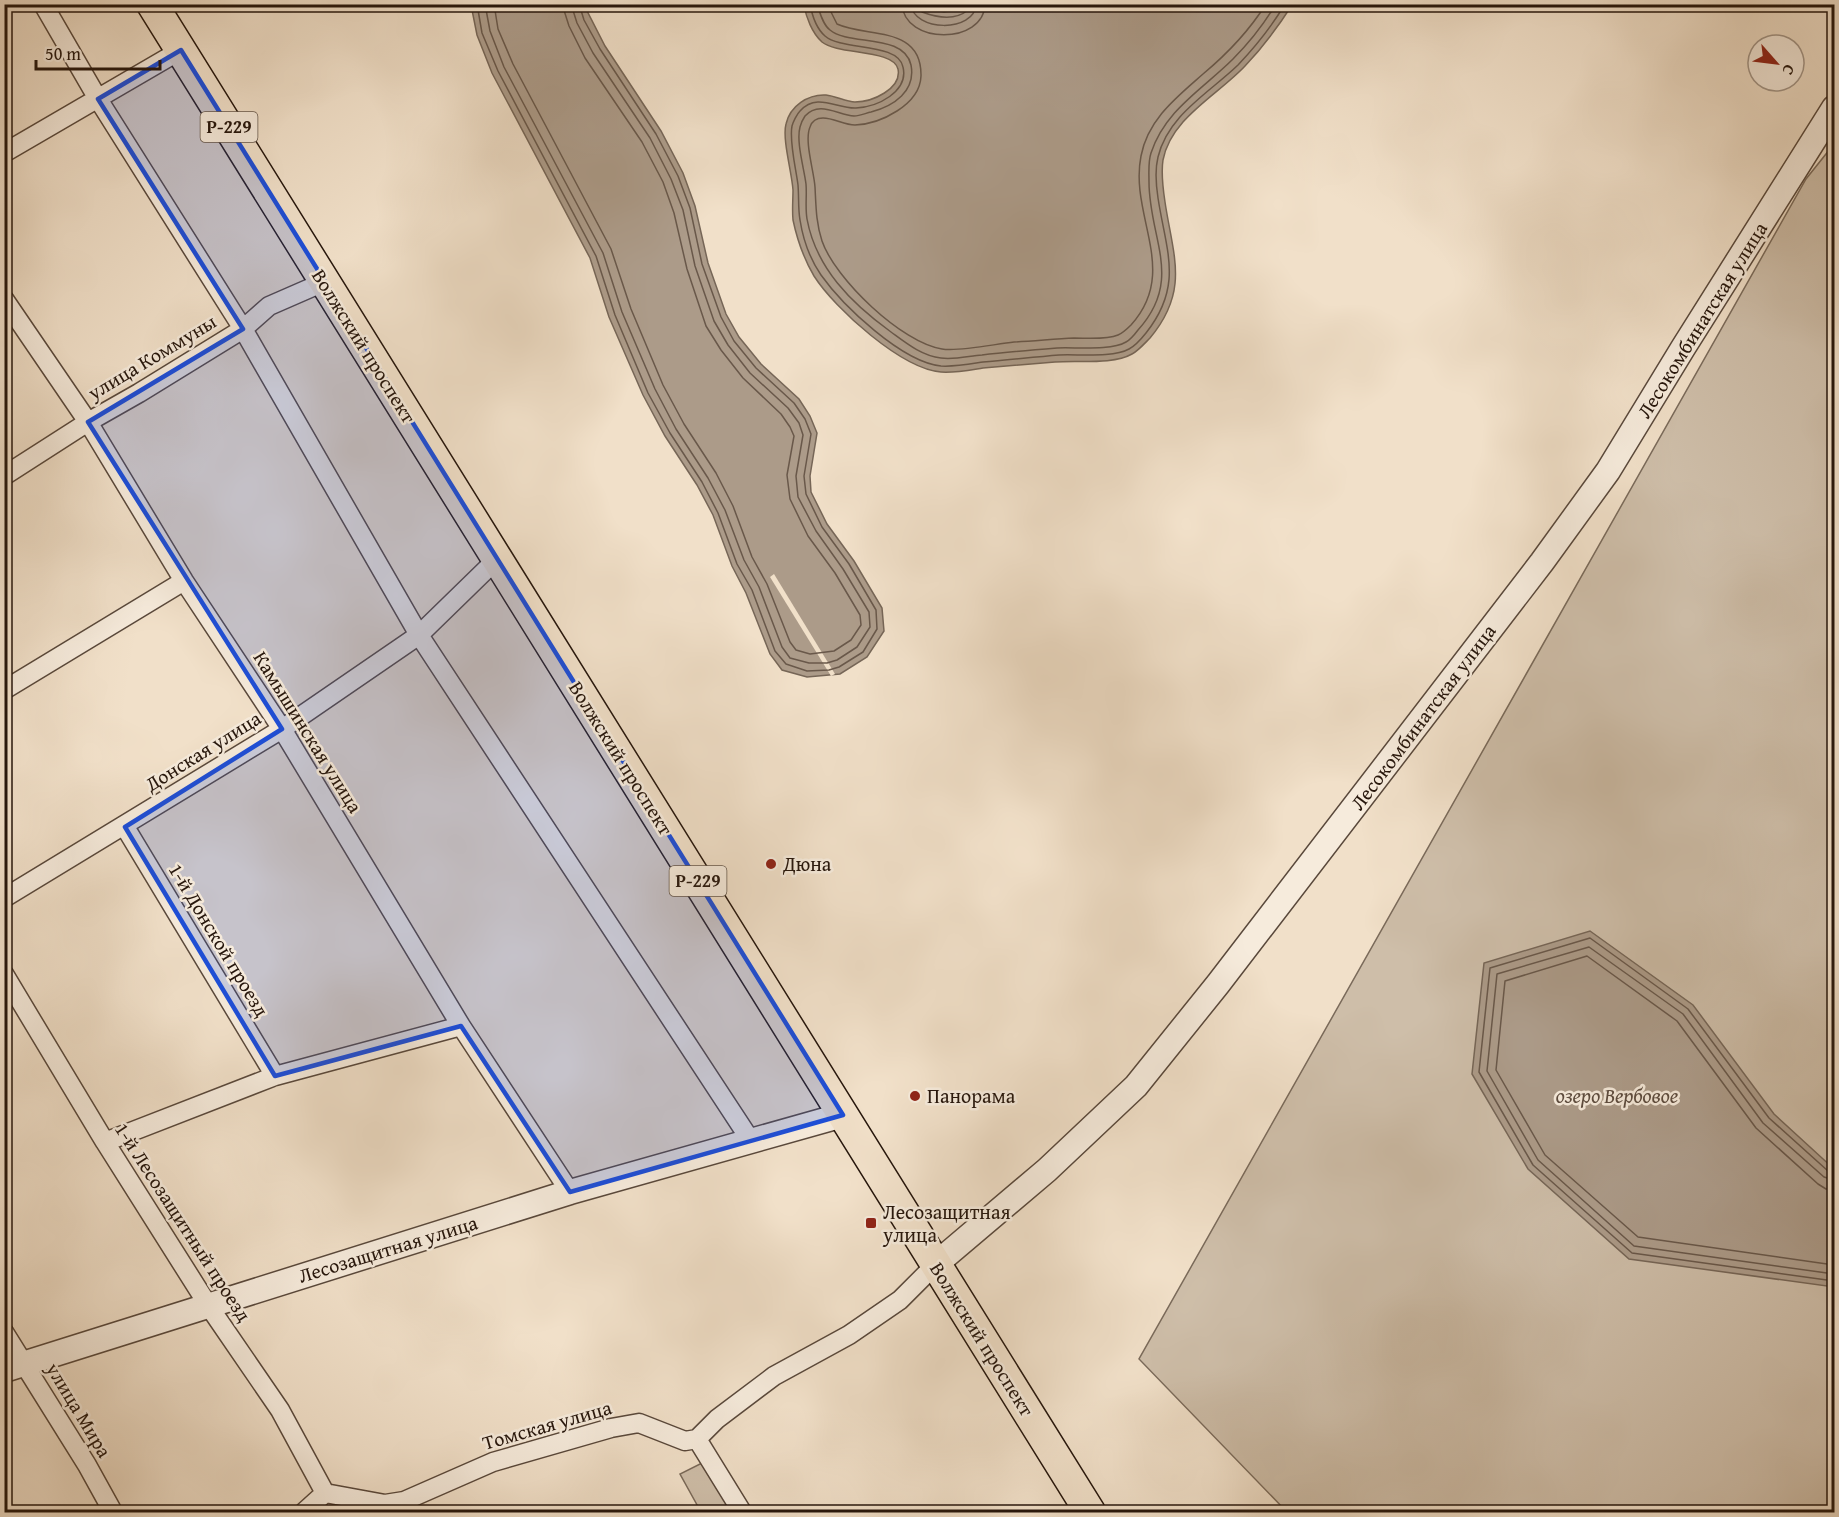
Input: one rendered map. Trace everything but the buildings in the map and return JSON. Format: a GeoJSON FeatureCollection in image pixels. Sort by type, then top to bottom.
{"type":"FeatureCollection","features":[{"type":"Feature","properties":{"kind":"main road","name":"Волжский проспект"},"geometry":{"type":"LineString","coordinates":[[152,4],[1090,1512]]}},
{"type":"Feature","properties":{"kind":"street"},"geometry":{"type":"LineString","coordinates":[[43,4],[98,99],[243,329],[420,634],[751,1141]]}},
{"type":"Feature","properties":{"kind":"street"},"geometry":{"type":"LineString","coordinates":[[4,153],[181,50]]}},
{"type":"Feature","properties":{"kind":"street","name":"Лесокомбинатская улица"},"geometry":{"type":"LineString","coordinates":[[936,1264],[1047,1170],[1136,1086],[1218,984],[1542,562],[1608,471],[1834,108]]}},
{"type":"Feature","properties":{"kind":"street","name":"улица Коммуны"},"geometry":{"type":"LineString","coordinates":[[4,476],[88,422],[140,393],[243,329],[269,306],[324,282]]}},
{"type":"Feature","properties":{"kind":"street","name":"Камышинская улица"},"geometry":{"type":"LineString","coordinates":[[4,299],[88,422],[184,581],[282,729],[461,1026],[570,1192]]}},
{"type":"Feature","properties":{"kind":"street","name":"Донская улица"},"geometry":{"type":"LineString","coordinates":[[4,898],[282,729],[420,634],[497,559]]}},
{"type":"Feature","properties":{"kind":"street"},"geometry":{"type":"LineString","coordinates":[[4,690],[184,581]]}},
{"type":"Feature","properties":{"kind":"street","name":"1-й Донской проезд"},"geometry":{"type":"LineString","coordinates":[[124,826],[275,1076]]}},
{"type":"Feature","properties":{"kind":"street","name":"1-й Лесозащитный проезд"},"geometry":{"type":"LineString","coordinates":[[4,974],[105,1142],[208,1305],[280,1410],[325,1493]]}},
{"type":"Feature","properties":{"kind":"street"},"geometry":{"type":"LineString","coordinates":[[105,1142],[275,1076],[461,1026]]}},
{"type":"Feature","properties":{"kind":"street","name":"Лесозащитная улица"},"geometry":{"type":"LineString","coordinates":[[14,1367],[570,1192],[843,1115]]}},
{"type":"Feature","properties":{"kind":"street"},"geometry":{"type":"LineString","coordinates":[[742,1512],[697,1439],[717,1419],[774,1376],[849,1335],[900,1300],[936,1264]]}},
{"type":"Feature","properties":{"kind":"street","name":"улица Мира"},"geometry":{"type":"LineString","coordinates":[[4,1332],[14,1367],[87,1465],[113,1512]]}},
{"type":"Feature","properties":{"kind":"street","name":"Томская улица"},"geometry":{"type":"LineString","coordinates":[[325,1493],[385,1504],[404,1501],[493,1462],[611,1428],[639,1423],[685,1441],[697,1439]]}},
{"type":"Feature","properties":{"kind":"street"},"geometry":{"type":"LineString","coordinates":[[304,1512],[325,1493]]}},
{"type":"Feature","properties":{"kind":"highlighted area"},"geometry":{"type":"Polygon","coordinates":[[[181,50],[843,1115],[570,1192],[461,1026],[275,1076],[125,827],[282,729],[88,422],[243,329],[98,99],[181,50]]]}},
{"type":"Feature","properties":{"kind":"shaded area"},"geometry":{"type":"Polygon","coordinates":[[[1834,144],[1834,1512],[1287,1512],[1139,1359],[1806,179],[1834,144]]]}},
{"type":"Feature","properties":{"kind":"shaded area"},"geometry":{"type":"Polygon","coordinates":[[[704,1462],[737,1512],[701,1512],[680,1474],[704,1462]]]}},
{"type":"Feature","properties":{"kind":"water"},"geometry":{"type":"Polygon","coordinates":[[[967,4],[1292,5],[1252,59],[1185,119],[1168,145],[1163,160],[1162,176],[1176,272],[1174,288],[1162,321],[1150,338],[1132,354],[1105,361],[1055,362],[952,372],[925,368],[889,349],[853,320],[824,289],[807,263],[793,220],[793,190],[785,138],[788,118],[801,102],[819,95],[855,102],[877,97],[895,83],[898,69],[886,58],[840,49],[822,42],[810,25],[804,5],[916,5],[944,12],[960,9],[967,4]]]}},
{"type":"Feature","properties":{"kind":"water"},"geometry":{"type":"Polygon","coordinates":[[[471,5],[584,5],[605,46],[661,131],[683,173],[695,206],[708,263],[726,314],[739,337],[761,364],[799,399],[810,416],[817,433],[810,476],[811,492],[827,524],[854,561],[882,608],[884,631],[867,657],[840,674],[807,677],[782,670],[770,654],[713,515],[643,395],[609,317],[590,258],[492,73],[477,35],[471,5]]]}},
{"type":"Feature","properties":{"kind":"water","name":"озеро Вербовое"},"geometry":{"type":"Polygon","coordinates":[[[1590,931],[1693,1005],[1774,1114],[1834,1169],[1834,1287],[1629,1259],[1528,1169],[1472,1074],[1484,963],[1590,931]]]}},
{"type":"Feature","properties":{"kind":"pier"},"geometry":{"type":"Polygon","coordinates":[[[774,574],[835,674],[831,676],[770,577],[774,574]]]}},
{"type":"Feature","properties":{"kind":"place","name":"Дюна"},"geometry":{"type":"Point","coordinates":[771,864]}},
{"type":"Feature","properties":{"kind":"place","name":"Панорама"},"geometry":{"type":"Point","coordinates":[915,1096]}},
{"type":"Feature","properties":{"kind":"place","name":"Лесозащитная улица"},"geometry":{"type":"Point","coordinates":[871,1223]}}]}
